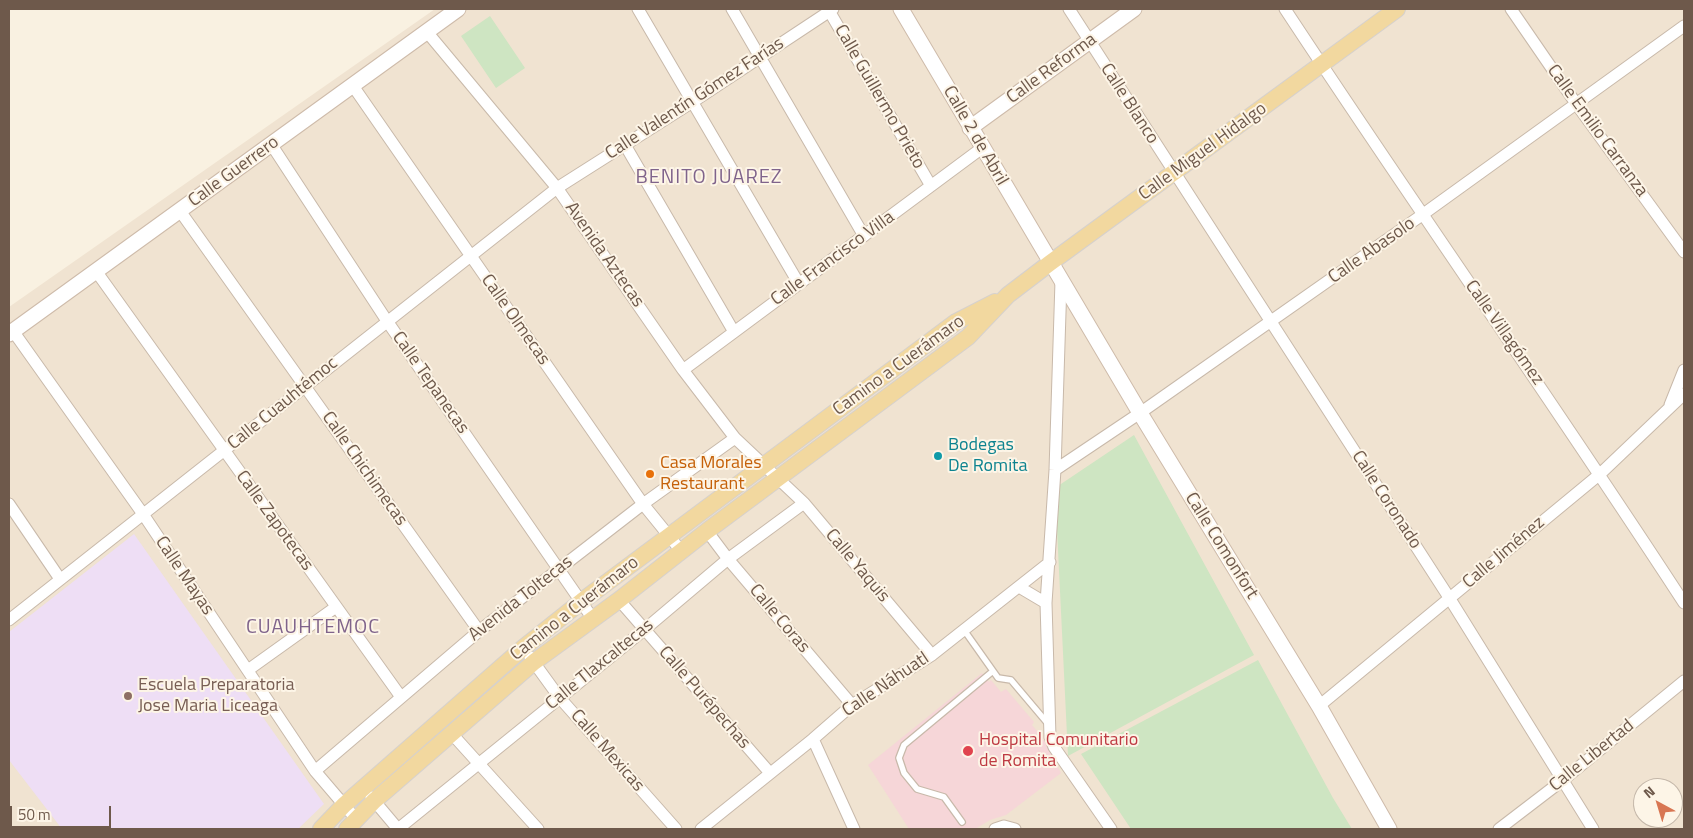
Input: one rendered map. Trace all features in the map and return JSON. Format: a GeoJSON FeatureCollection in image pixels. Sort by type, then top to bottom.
{"type":"FeatureCollection","features":[{"type":"Feature","properties":{"kind":"main road","name":"Calle Miguel Hidalgo"},"geometry":{"type":"LineString","coordinates":[[1008,295],[1397,9]]}},
{"type":"Feature","properties":{"kind":"main road","name":"Camino a Cuerámaro"},"geometry":{"type":"LineString","coordinates":[[321,829],[344,805],[523,648],[582,601],[956,322],[1008,295]]}},
{"type":"Feature","properties":{"kind":"main road","name":"Camino a Cuerámaro"},"geometry":{"type":"LineString","coordinates":[[352,824],[374,800],[534,662],[968,337],[1008,295]]}},
{"type":"Feature","properties":{"kind":"street","name":"Calle Guerrero"},"geometry":{"type":"LineString","coordinates":[[11,332],[458,9]]}},
{"type":"Feature","properties":{"kind":"street"},"geometry":{"type":"LineString","coordinates":[[638,9],[694,101],[799,284]]}},
{"type":"Feature","properties":{"kind":"street"},"geometry":{"type":"LineString","coordinates":[[732,9],[864,236]]}},
{"type":"Feature","properties":{"kind":"street","name":"Calle 2 de Abril"},"geometry":{"type":"LineString","coordinates":[[901,9],[1050,263]]}},
{"type":"Feature","properties":{"kind":"street","name":"Calle Blanco"},"geometry":{"type":"LineString","coordinates":[[1069,9],[1175,173]]}},
{"type":"Feature","properties":{"kind":"street","name":"Calle Reforma"},"geometry":{"type":"LineString","coordinates":[[970,128],[1134,9]]}},
{"type":"Feature","properties":{"kind":"street","name":"Calle Villagómez"},"geometry":{"type":"LineString","coordinates":[[1285,9],[1422,215],[1600,474],[1684,603]]}},
{"type":"Feature","properties":{"kind":"street","name":"Calle Emilio Carranza"},"geometry":{"type":"LineString","coordinates":[[1511,9],[1577,105],[1684,252]]}},
{"type":"Feature","properties":{"kind":"street","name":"Calle Valentín Gómez Farías"},"geometry":{"type":"LineString","coordinates":[[557,188],[694,101],[830,10]]}},
{"type":"Feature","properties":{"kind":"street","name":"Calle Guillermo Prieto"},"geometry":{"type":"LineString","coordinates":[[830,10],[931,186]]}},
{"type":"Feature","properties":{"kind":"street","name":"Calle Abasolo"},"geometry":{"type":"LineString","coordinates":[[1055,470],[1140,413],[1422,215],[1684,26]]}},
{"type":"Feature","properties":{"kind":"street","name":"Avenida Aztecas"},"geometry":{"type":"LineString","coordinates":[[427,32],[557,188],[684,370],[735,438],[763,466],[779,478]]}},
{"type":"Feature","properties":{"kind":"street","name":"Calle Olmecas"},"geometry":{"type":"LineString","coordinates":[[353,86],[643,504],[682,552]]}},
{"type":"Feature","properties":{"kind":"street","name":"Calle Tepanecas"},"geometry":{"type":"LineString","coordinates":[[271,144],[386,321],[593,619]]}},
{"type":"Feature","properties":{"kind":"street"},"geometry":{"type":"LineString","coordinates":[[625,145],[734,332]]}},
{"type":"Feature","properties":{"kind":"street","name":"Calle Francisco Villa"},"geometry":{"type":"LineString","coordinates":[[684,370],[982,148]]}},
{"type":"Feature","properties":{"kind":"street","name":"Calle Coronado"},"geometry":{"type":"LineString","coordinates":[[1175,173],[1450,598],[1594,829]]}},
{"type":"Feature","properties":{"kind":"street","name":"Calle Cuauhtémoc"},"geometry":{"type":"LineString","coordinates":[[9,620],[557,188]]}},
{"type":"Feature","properties":{"kind":"street","name":"Calle Chichimecas"},"geometry":{"type":"LineString","coordinates":[[180,210],[479,631]]}},
{"type":"Feature","properties":{"kind":"street","name":"Calle Comonfort"},"geometry":{"type":"LineString","coordinates":[[1050,263],[1319,706],[1389,829]]}},
{"type":"Feature","properties":{"kind":"street","name":"Calle Zapotecas"},"geometry":{"type":"LineString","coordinates":[[96,271],[401,698]]}},
{"type":"Feature","properties":{"kind":"street"},"geometry":{"type":"LineString","coordinates":[[1061,281],[1055,470],[1046,603],[1050,731],[1054,747],[1111,829]]}},
{"type":"Feature","properties":{"kind":"street","name":"Calle Mayas"},"geometry":{"type":"LineString","coordinates":[[11,332],[143,514],[315,771],[344,805],[352,824]]}},
{"type":"Feature","properties":{"kind":"street"},"geometry":{"type":"LineString","coordinates":[[1670,407],[1684,370]]}},
{"type":"Feature","properties":{"kind":"street","name":"Calle Jiménez"},"geometry":{"type":"LineString","coordinates":[[1319,706],[1600,474],[1684,394]]}},
{"type":"Feature","properties":{"kind":"street","name":"Avenida Toltecas"},"geometry":{"type":"LineString","coordinates":[[315,771],[479,631],[643,504],[735,438]]}},
{"type":"Feature","properties":{"kind":"street","name":"Calle Yaquis"},"geometry":{"type":"LineString","coordinates":[[779,478],[804,502],[932,655]]}},
{"type":"Feature","properties":{"kind":"street","name":"Calle Tlaxcaltecas"},"geometry":{"type":"LineString","coordinates":[[398,829],[644,630],[728,559],[804,502]]}},
{"type":"Feature","properties":{"kind":"street"},"geometry":{"type":"LineString","coordinates":[[9,504],[60,579]]}},
{"type":"Feature","properties":{"kind":"street","name":"Calle Coras"},"geometry":{"type":"LineString","coordinates":[[707,531],[728,559],[852,705]]}},
{"type":"Feature","properties":{"kind":"street","name":"Calle Náhuatl"},"geometry":{"type":"LineString","coordinates":[[701,829],[813,739],[852,705],[932,655],[1050,562]]}},
{"type":"Feature","properties":{"kind":"street"},"geometry":{"type":"LineString","coordinates":[[1019,587],[1046,603]]}},
{"type":"Feature","properties":{"kind":"street","name":"Calle Purépechas"},"geometry":{"type":"LineString","coordinates":[[619,600],[770,774]]}},
{"type":"Feature","properties":{"kind":"street"},"geometry":{"type":"LineString","coordinates":[[248,670],[336,607]]}},
{"type":"Feature","properties":{"kind":"street","name":"Calle Mexicas"},"geometry":{"type":"LineString","coordinates":[[523,648],[560,697],[676,829]]}},
{"type":"Feature","properties":{"kind":"street","name":"Calle Libertad"},"geometry":{"type":"LineString","coordinates":[[1499,829],[1563,780],[1684,681]]}},
{"type":"Feature","properties":{"kind":"street"},"geometry":{"type":"LineString","coordinates":[[452,734],[538,829]]}},
{"type":"Feature","properties":{"kind":"street"},"geometry":{"type":"LineString","coordinates":[[813,739],[854,829]]}},
{"type":"Feature","properties":{"kind":"street"},"geometry":{"type":"LineString","coordinates":[[363,788],[398,829]]}},
{"type":"Feature","properties":{"kind":"street"},"geometry":{"type":"LineString","coordinates":[[999,828],[1016,829]]}},
{"type":"Feature","properties":{"kind":"lane"},"geometry":{"type":"LineString","coordinates":[[964,630],[998,678],[1011,680],[1050,731]]}},
{"type":"Feature","properties":{"kind":"lane"},"geometry":{"type":"LineString","coordinates":[[962,822],[944,797],[917,789],[904,773],[899,758],[904,745],[993,672]]}},
{"type":"Feature","properties":{"kind":"shaded area"},"geometry":{"type":"Polygon","coordinates":[[[435,9],[1684,9],[1684,829],[11,829],[9,825],[9,307],[435,9]]]}},
{"type":"Feature","properties":{"kind":"shaded area","name":"Escuela Preparatoria Jose Maria Liceaga"},"geometry":{"type":"Polygon","coordinates":[[[134,534],[324,804],[298,829],[62,829],[9,760],[9,632],[134,534]]]}},
{"type":"Feature","properties":{"kind":"shaded area","name":"Hospital Comunitario de Romita"},"geometry":{"type":"Polygon","coordinates":[[[982,673],[1001,692],[1006,689],[1034,722],[1032,725],[1042,737],[1061,773],[1006,815],[990,820],[975,829],[909,829],[868,765],[982,673]]]}},
{"type":"Feature","properties":{"kind":"green space"},"geometry":{"type":"Polygon","coordinates":[[[490,16],[525,68],[496,88],[461,36],[490,16]]]}},
{"type":"Feature","properties":{"kind":"green space"},"geometry":{"type":"Polygon","coordinates":[[[1134,435],[1254,655],[1068,756],[1055,488],[1134,435]]]}},
{"type":"Feature","properties":{"kind":"green space"},"geometry":{"type":"Polygon","coordinates":[[[1258,660],[1333,798],[1352,829],[1131,829],[1081,754],[1258,660]]]}},
{"type":"Feature","properties":{"kind":"place","name":"Bodegas De Romita"},"geometry":{"type":"Point","coordinates":[938,456]}},
{"type":"Feature","properties":{"kind":"place","name":"Casa Morales Restaurant"},"geometry":{"type":"Point","coordinates":[650,474]}},
{"type":"Feature","properties":{"kind":"place","name":"Escuela Preparatoria Jose Maria Liceaga"},"geometry":{"type":"Point","coordinates":[128,696]}},
{"type":"Feature","properties":{"kind":"place","name":"Hospital Comunitario de Romita"},"geometry":{"type":"Point","coordinates":[968,751]}},
{"type":"Feature","properties":{"kind":"district","name":"BENITO JUAREZ"},"geometry":{"type":"Point","coordinates":[709,178]}},
{"type":"Feature","properties":{"kind":"district","name":"CUAUHTEMOC"},"geometry":{"type":"Point","coordinates":[313,628]}}]}
